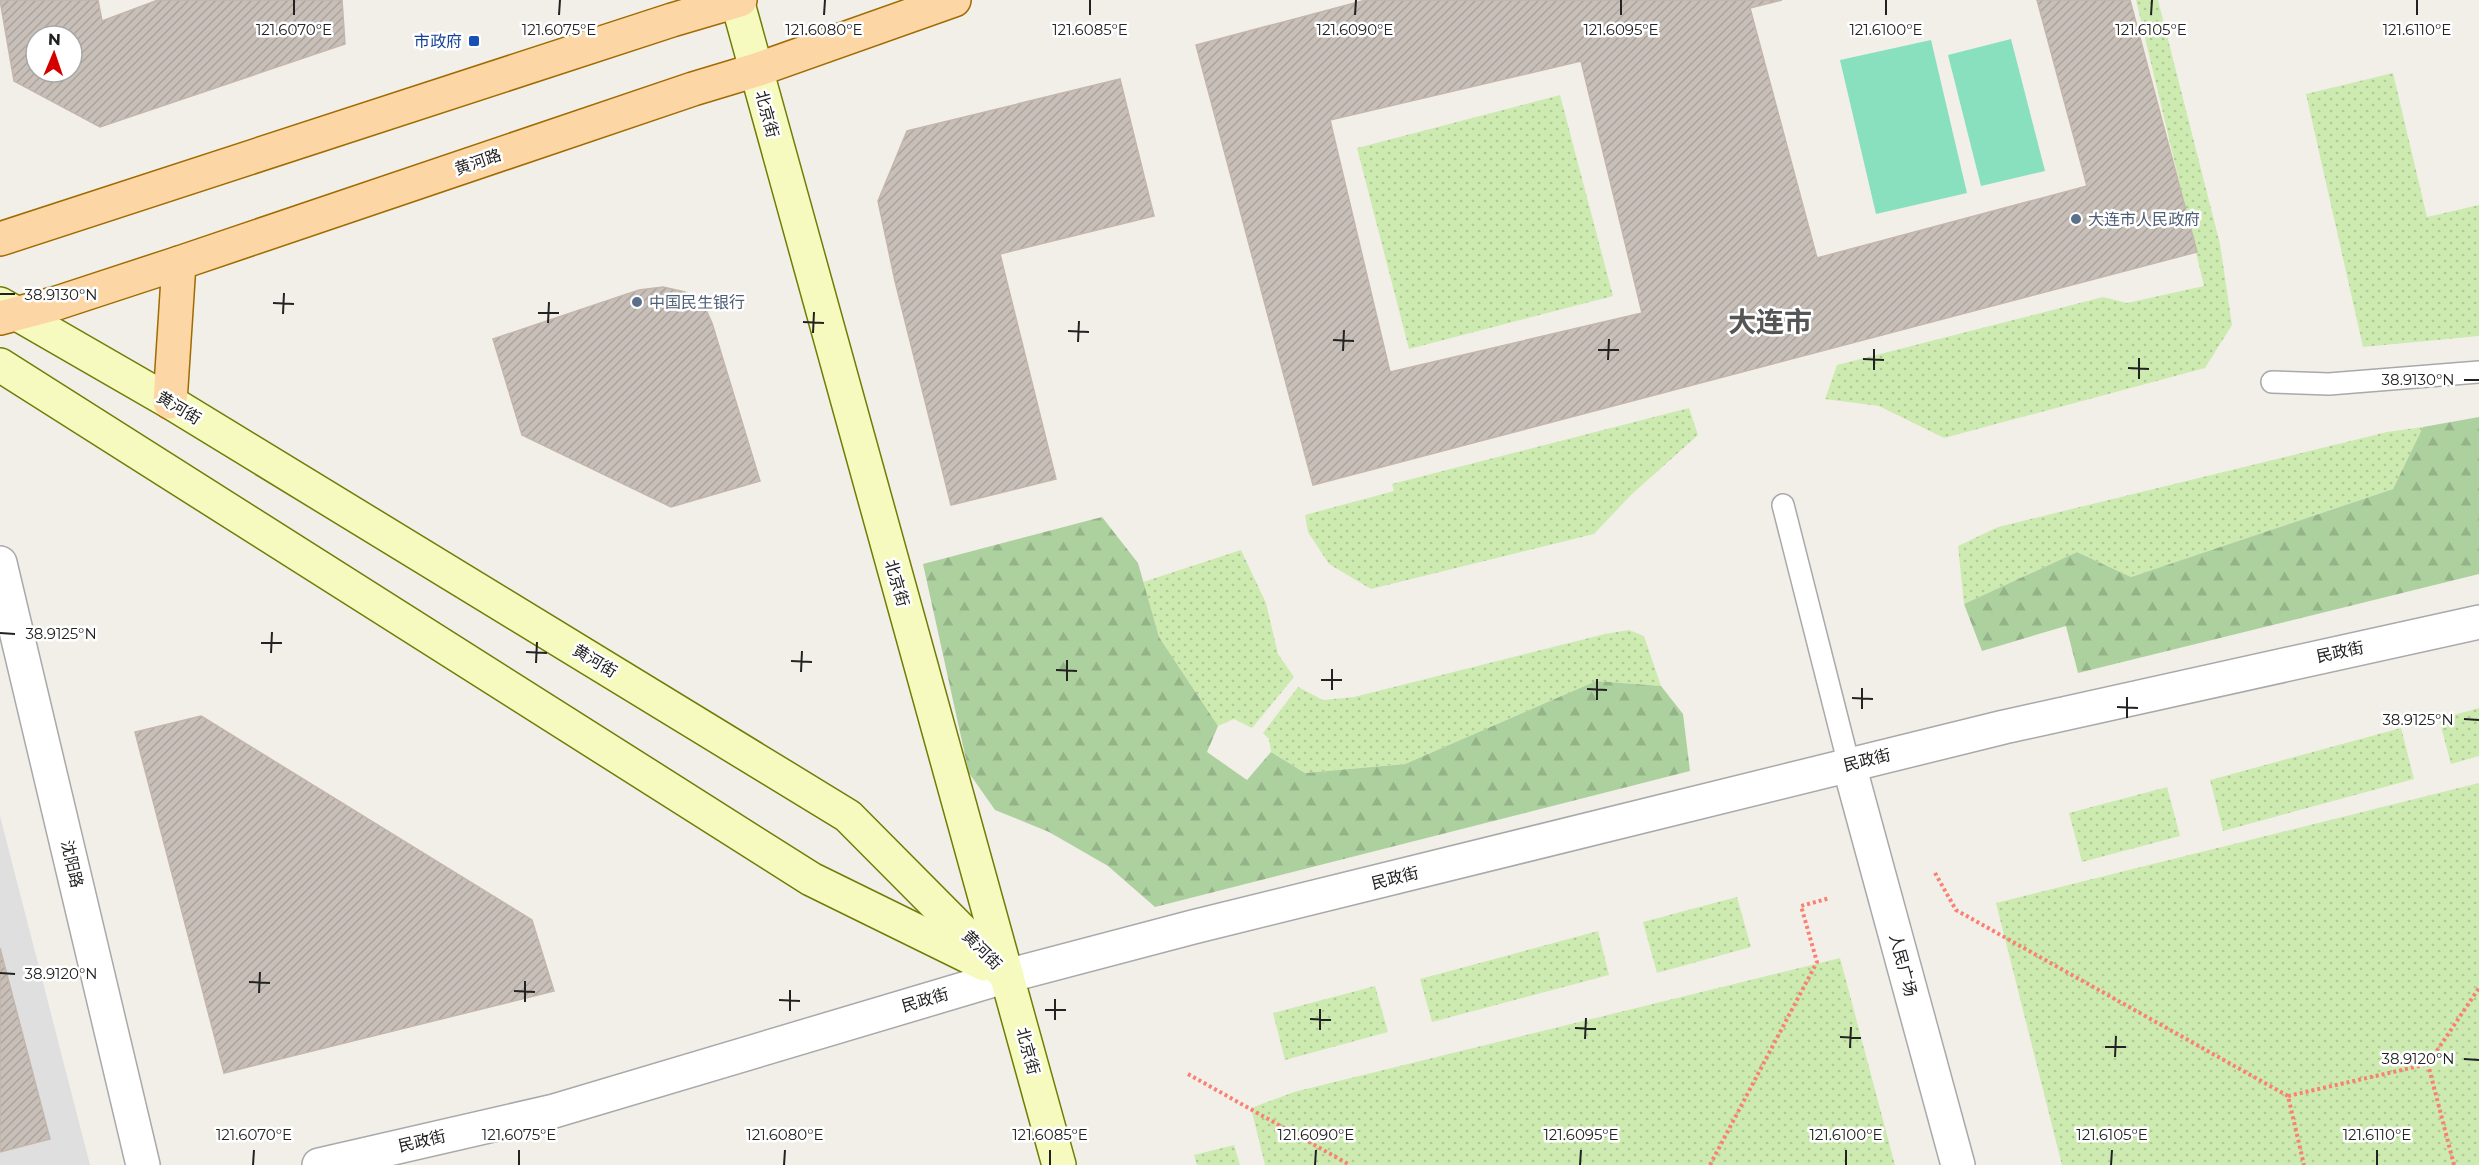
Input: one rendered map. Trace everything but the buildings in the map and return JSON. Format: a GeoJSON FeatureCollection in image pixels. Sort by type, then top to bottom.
{"type":"FeatureCollection","features":[{"type":"Feature","properties":{"kind":"main road","name":"北京街"},"geometry":{"type":"LineString","coordinates":[[738,0],[1059,1165]]}},
{"type":"Feature","properties":{"kind":"main road"},"geometry":{"type":"LineString","coordinates":[[0,239],[738,0]]}},
{"type":"Feature","properties":{"kind":"main road","name":"黄河路"},"geometry":{"type":"LineString","coordinates":[[5,312],[57,303],[179,263],[693,89],[756,70],[954,0]]}},
{"type":"Feature","properties":{"kind":"main road"},"geometry":{"type":"LineString","coordinates":[[170,402],[179,263]]}},
{"type":"Feature","properties":{"kind":"main road","name":"黄河街"},"geometry":{"type":"LineString","coordinates":[[5,312],[170,402],[848,816],[1007,976]]}},
{"type":"Feature","properties":{"kind":"main road","name":"黄河街"},"geometry":{"type":"LineString","coordinates":[[0,365],[811,879],[1007,976]]}},
{"type":"Feature","properties":{"kind":"street","name":"沈阳路"},"geometry":{"type":"LineString","coordinates":[[0,563],[143,1165]]}},
{"type":"Feature","properties":{"kind":"street","name":"民政街"},"geometry":{"type":"LineString","coordinates":[[319,1165],[554,1111],[1007,976],[1193,927],[1721,798],[2004,726],[2479,622]]}},
{"type":"Feature","properties":{"kind":"street","name":"人民广场"},"geometry":{"type":"LineString","coordinates":[[1849,765],[1958,1165]]}},
{"type":"Feature","properties":{"kind":"lane"},"geometry":{"type":"LineString","coordinates":[[2272,382],[2330,384],[2479,372]]}},
{"type":"Feature","properties":{"kind":"lane"},"geometry":{"type":"LineString","coordinates":[[1783,506],[1849,765]]}},
{"type":"Feature","properties":{"kind":"path"},"geometry":{"type":"LineString","coordinates":[[1935,873],[1956,910],[2288,1096],[2428,1064],[2479,988]]}},
{"type":"Feature","properties":{"kind":"path"},"geometry":{"type":"LineString","coordinates":[[1710,1165],[1817,963],[1801,906],[1830,898]]}},
{"type":"Feature","properties":{"kind":"path"},"geometry":{"type":"LineString","coordinates":[[2428,1064],[2454,1165]]}},
{"type":"Feature","properties":{"kind":"path"},"geometry":{"type":"LineString","coordinates":[[1188,1074],[1350,1165]]}},
{"type":"Feature","properties":{"kind":"path"},"geometry":{"type":"LineString","coordinates":[[2288,1096],[2304,1165]]}},
{"type":"Feature","properties":{"kind":"shaded area"},"geometry":{"type":"Polygon","coordinates":[[[0,816],[90,1165],[0,1165],[0,816]]]}},
{"type":"Feature","properties":{"kind":"green space"},"geometry":{"type":"Polygon","coordinates":[[[2136,0],[2158,0],[2220,244],[2232,325],[2205,368],[1944,438],[1879,406],[1825,399],[1837,365],[2103,297],[2127,303],[2204,286],[2136,0]]]}},
{"type":"Feature","properties":{"kind":"green space"},"geometry":{"type":"Polygon","coordinates":[[[2011,39],[2045,171],[1981,186],[1948,55],[2011,39]]]}},
{"type":"Feature","properties":{"kind":"green space"},"geometry":{"type":"Polygon","coordinates":[[[1931,40],[1967,193],[1876,214],[1840,60],[1931,40]]]}},
{"type":"Feature","properties":{"kind":"green space"},"geometry":{"type":"Polygon","coordinates":[[[2393,73],[2427,217],[2479,205],[2479,336],[2363,347],[2306,94],[2393,73]]]}},
{"type":"Feature","properties":{"kind":"green space"},"geometry":{"type":"Polygon","coordinates":[[[1560,95],[1613,296],[1409,349],[1357,148],[1560,95]]]}},
{"type":"Feature","properties":{"kind":"green space"},"geometry":{"type":"Polygon","coordinates":[[[1689,408],[1698,435],[1631,495],[1594,534],[1371,589],[1329,564],[1308,532],[1305,515],[1394,491],[1392,484],[1689,408]]]}},
{"type":"Feature","properties":{"kind":"green space"},"geometry":{"type":"Polygon","coordinates":[[[2479,417],[2479,574],[2078,673],[2066,626],[1982,651],[1964,604],[2077,552],[2131,577],[2393,489],[2423,427],[2479,417]]]}},
{"type":"Feature","properties":{"kind":"green space"},"geometry":{"type":"Polygon","coordinates":[[[2423,427],[2393,489],[2131,577],[2077,552],[1964,604],[1958,546],[1998,527],[2387,432],[2423,427]]]}},
{"type":"Feature","properties":{"kind":"green space"},"geometry":{"type":"Polygon","coordinates":[[[1102,517],[1138,563],[1159,637],[1218,726],[1207,752],[1247,780],[1271,752],[1305,773],[1405,764],[1596,681],[1661,686],[1683,714],[1690,771],[1155,907],[1108,866],[1049,832],[995,810],[969,773],[923,564],[1102,517]]]}},
{"type":"Feature","properties":{"kind":"green space"},"geometry":{"type":"Polygon","coordinates":[[[1241,550],[1266,603],[1278,654],[1294,677],[1252,728],[1234,719],[1218,726],[1159,637],[1143,582],[1241,550]]]}},
{"type":"Feature","properties":{"kind":"green space"},"geometry":{"type":"Polygon","coordinates":[[[1629,630],[1644,636],[1661,686],[1596,681],[1405,764],[1305,773],[1271,752],[1269,739],[1263,733],[1298,687],[1323,700],[1354,697],[1629,630]]]}},
{"type":"Feature","properties":{"kind":"green space"},"geometry":{"type":"Polygon","coordinates":[[[2479,708],[2479,756],[2451,764],[2439,719],[2479,708]]]}},
{"type":"Feature","properties":{"kind":"green space"},"geometry":{"type":"Polygon","coordinates":[[[2401,728],[2414,779],[2223,831],[2210,780],[2401,728]]]}},
{"type":"Feature","properties":{"kind":"green space"},"geometry":{"type":"Polygon","coordinates":[[[2479,783],[2479,1165],[2062,1165],[1996,903],[2479,783]]]}},
{"type":"Feature","properties":{"kind":"green space"},"geometry":{"type":"Polygon","coordinates":[[[2167,787],[2180,836],[2082,862],[2069,813],[2167,787]]]}},
{"type":"Feature","properties":{"kind":"green space"},"geometry":{"type":"Polygon","coordinates":[[[1737,897],[1751,947],[1657,973],[1643,922],[1737,897]]]}},
{"type":"Feature","properties":{"kind":"green space"},"geometry":{"type":"Polygon","coordinates":[[[1598,931],[1609,975],[1432,1022],[1420,979],[1598,931]]]}},
{"type":"Feature","properties":{"kind":"green space"},"geometry":{"type":"Polygon","coordinates":[[[1840,958],[1895,1165],[1265,1165],[1251,1108],[1294,1092],[1840,958]]]}},
{"type":"Feature","properties":{"kind":"green space"},"geometry":{"type":"Polygon","coordinates":[[[1375,986],[1388,1032],[1285,1060],[1273,1013],[1375,986]]]}},
{"type":"Feature","properties":{"kind":"green space"},"geometry":{"type":"Polygon","coordinates":[[[1234,1145],[1240,1165],[1197,1165],[1194,1155],[1234,1145]]]}},
{"type":"Feature","properties":{"kind":"place","name":"市政府"},"geometry":{"type":"Point","coordinates":[474,41]}},
{"type":"Feature","properties":{"kind":"place","name":"大连市人民政府"},"geometry":{"type":"Point","coordinates":[2076,219]}},
{"type":"Feature","properties":{"kind":"place","name":"中国民生银行"},"geometry":{"type":"Point","coordinates":[637,302]}},
{"type":"Feature","properties":{"kind":"district","name":"大连市"},"geometry":{"type":"Point","coordinates":[1770,322]}}]}
